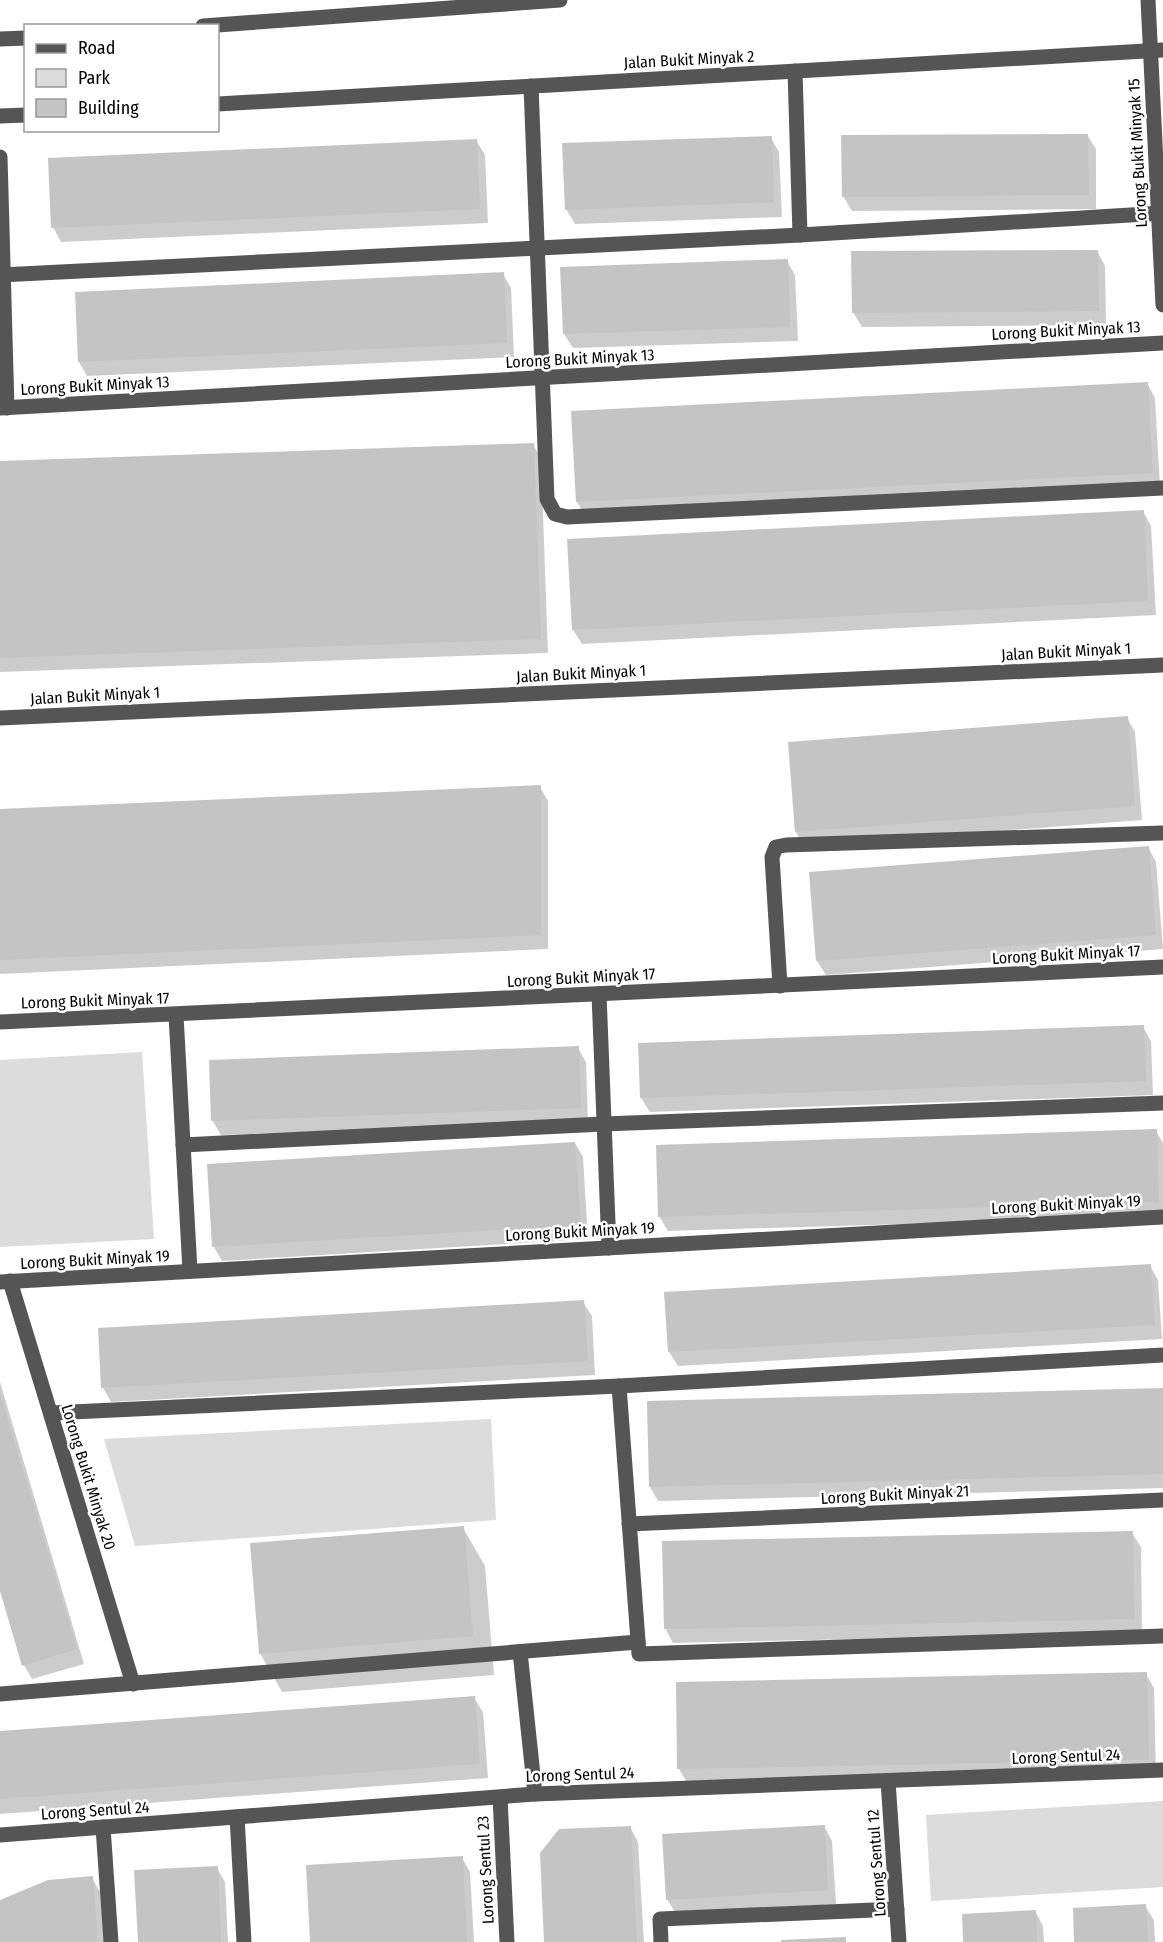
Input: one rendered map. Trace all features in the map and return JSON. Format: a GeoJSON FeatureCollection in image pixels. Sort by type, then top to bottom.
{"type":"FeatureCollection","features":[{"type":"Feature","properties":{"kind":"street"},"geometry":{"type":"LineString","coordinates":[[219,25],[470,4],[560,0]]}},
{"type":"Feature","properties":{"kind":"street","name":"Lorong Bukit Minyak 15"},"geometry":{"type":"LineString","coordinates":[[1148,0],[1157,50],[1163,304]]}},
{"type":"Feature","properties":{"kind":"street"},"geometry":{"type":"LineString","coordinates":[[0,39],[24,38]]}},
{"type":"Feature","properties":{"kind":"street","name":"Jalan Bukit Minyak 2"},"geometry":{"type":"LineString","coordinates":[[219,104],[1157,50]]}},
{"type":"Feature","properties":{"kind":"street"},"geometry":{"type":"LineString","coordinates":[[795,71],[800,235]]}},
{"type":"Feature","properties":{"kind":"street"},"geometry":{"type":"LineString","coordinates":[[531,86],[547,500],[555,514],[567,517],[1163,488]]}},
{"type":"Feature","properties":{"kind":"street"},"geometry":{"type":"LineString","coordinates":[[0,116],[24,115]]}},
{"type":"Feature","properties":{"kind":"street"},"geometry":{"type":"LineString","coordinates":[[0,157],[3,408]]}},
{"type":"Feature","properties":{"kind":"street"},"geometry":{"type":"LineString","coordinates":[[2,275],[800,235],[1161,213]]}},
{"type":"Feature","properties":{"kind":"street","name":"Lorong Bukit Minyak 13"},"geometry":{"type":"LineString","coordinates":[[3,408],[1163,343]]}},
{"type":"Feature","properties":{"kind":"street","name":"Jalan Bukit Minyak 1"},"geometry":{"type":"LineString","coordinates":[[0,718],[1163,665]]}},
{"type":"Feature","properties":{"kind":"street"},"geometry":{"type":"LineString","coordinates":[[780,986],[772,856],[776,847],[798,844],[1163,833]]}},
{"type":"Feature","properties":{"kind":"street","name":"Lorong Bukit Minyak 17"},"geometry":{"type":"LineString","coordinates":[[0,1022],[1163,968]]}},
{"type":"Feature","properties":{"kind":"street"},"geometry":{"type":"LineString","coordinates":[[599,994],[609,1248]]}},
{"type":"Feature","properties":{"kind":"street"},"geometry":{"type":"LineString","coordinates":[[176,1015],[190,1271]]}},
{"type":"Feature","properties":{"kind":"street"},"geometry":{"type":"LineString","coordinates":[[183,1145],[603,1124],[1163,1103]]}},
{"type":"Feature","properties":{"kind":"street","name":"Lorong Bukit Minyak 19"},"geometry":{"type":"LineString","coordinates":[[5,1282],[1163,1217]]}},
{"type":"Feature","properties":{"kind":"street","name":"Lorong Bukit Minyak 20"},"geometry":{"type":"LineString","coordinates":[[5,1282],[51,1413],[133,1684]]}},
{"type":"Feature","properties":{"kind":"street"},"geometry":{"type":"LineString","coordinates":[[51,1413],[619,1386],[1163,1354]]}},
{"type":"Feature","properties":{"kind":"street"},"geometry":{"type":"LineString","coordinates":[[619,1386],[639,1654],[1163,1636]]}},
{"type":"Feature","properties":{"kind":"street","name":"Lorong Bukit Minyak 21"},"geometry":{"type":"LineString","coordinates":[[629,1524],[1163,1500]]}},
{"type":"Feature","properties":{"kind":"street"},"geometry":{"type":"LineString","coordinates":[[0,1694],[638,1642]]}},
{"type":"Feature","properties":{"kind":"street"},"geometry":{"type":"LineString","coordinates":[[520,1652],[535,1794]]}},
{"type":"Feature","properties":{"kind":"street","name":"Lorong Sentul 24"},"geometry":{"type":"LineString","coordinates":[[0,1835],[535,1794],[1163,1770]]}},
{"type":"Feature","properties":{"kind":"street","name":"Lorong Sentul 12"},"geometry":{"type":"LineString","coordinates":[[888,1780],[899,1942]]}},
{"type":"Feature","properties":{"kind":"street","name":"Lorong Sentul 23"},"geometry":{"type":"LineString","coordinates":[[500,1797],[507,1942]]}},
{"type":"Feature","properties":{"kind":"street"},"geometry":{"type":"LineString","coordinates":[[237,1817],[244,1942]]}},
{"type":"Feature","properties":{"kind":"street"},"geometry":{"type":"LineString","coordinates":[[103,1827],[111,1942]]}},
{"type":"Feature","properties":{"kind":"street"},"geometry":{"type":"LineString","coordinates":[[661,1942],[660,1919],[897,1909]]}},
{"type":"Feature","properties":{"kind":"green space"},"geometry":{"type":"Polygon","coordinates":[[[142,1052],[154,1239],[0,1247],[0,1060],[142,1052]]]}},
{"type":"Feature","properties":{"kind":"green space"},"geometry":{"type":"Polygon","coordinates":[[[491,1419],[496,1520],[135,1546],[104,1439],[491,1419]]]}},
{"type":"Feature","properties":{"kind":"green space"},"geometry":{"type":"Polygon","coordinates":[[[1163,1801],[1163,1887],[931,1901],[926,1815],[1163,1801]]]}},
{"type":"Feature","properties":{"kind":"building"},"geometry":{"type":"Polygon","coordinates":[[[1088,134],[1089,195],[842,197],[841,135],[1088,134]]]}},
{"type":"Feature","properties":{"kind":"building"},"geometry":{"type":"Polygon","coordinates":[[[772,136],[774,202],[565,210],[562,143],[772,136]]]}},
{"type":"Feature","properties":{"kind":"building"},"geometry":{"type":"Polygon","coordinates":[[[477,139],[480,209],[51,228],[48,158],[477,139]]]}},
{"type":"Feature","properties":{"kind":"building"},"geometry":{"type":"Polygon","coordinates":[[[1098,250],[1099,311],[852,313],[851,251],[1098,250]]]}},
{"type":"Feature","properties":{"kind":"building"},"geometry":{"type":"Polygon","coordinates":[[[788,259],[790,327],[563,334],[560,267],[788,259]]]}},
{"type":"Feature","properties":{"kind":"building"},"geometry":{"type":"Polygon","coordinates":[[[504,272],[507,343],[78,362],[75,292],[504,272]]]}},
{"type":"Feature","properties":{"kind":"building"},"geometry":{"type":"Polygon","coordinates":[[[1148,382],[1153,473],[576,502],[571,411],[1148,382]]]}},
{"type":"Feature","properties":{"kind":"building"},"geometry":{"type":"Polygon","coordinates":[[[534,443],[541,639],[0,658],[0,461],[534,443]]]}},
{"type":"Feature","properties":{"kind":"building"},"geometry":{"type":"Polygon","coordinates":[[[1144,510],[1148,601],[572,630],[567,539],[1144,510]]]}},
{"type":"Feature","properties":{"kind":"building"},"geometry":{"type":"Polygon","coordinates":[[[1128,716],[1135,806],[795,832],[788,742],[1128,716]]]}},
{"type":"Feature","properties":{"kind":"building"},"geometry":{"type":"Polygon","coordinates":[[[541,785],[541,935],[0,960],[0,809],[541,785]]]}},
{"type":"Feature","properties":{"kind":"building"},"geometry":{"type":"Polygon","coordinates":[[[1149,846],[1156,935],[816,961],[809,872],[1149,846]]]}},
{"type":"Feature","properties":{"kind":"building"},"geometry":{"type":"Polygon","coordinates":[[[1144,1025],[1146,1081],[640,1098],[638,1043],[1144,1025]]]}},
{"type":"Feature","properties":{"kind":"building"},"geometry":{"type":"Polygon","coordinates":[[[579,1046],[581,1108],[211,1121],[209,1060],[579,1046]]]}},
{"type":"Feature","properties":{"kind":"building"},"geometry":{"type":"Polygon","coordinates":[[[1157,1129],[1159,1202],[658,1217],[656,1145],[1157,1129]]]}},
{"type":"Feature","properties":{"kind":"building"},"geometry":{"type":"Polygon","coordinates":[[[575,1142],[581,1225],[212,1247],[207,1164],[575,1142]]]}},
{"type":"Feature","properties":{"kind":"building"},"geometry":{"type":"Polygon","coordinates":[[[1151,1264],[1155,1325],[668,1352],[664,1292],[1151,1264]]]}},
{"type":"Feature","properties":{"kind":"building"},"geometry":{"type":"Polygon","coordinates":[[[584,1300],[588,1361],[101,1388],[98,1328],[584,1300]]]}},
{"type":"Feature","properties":{"kind":"building"},"geometry":{"type":"Polygon","coordinates":[[[1163,1388],[1163,1474],[649,1487],[647,1401],[1163,1388]]]}},
{"type":"Feature","properties":{"kind":"building"},"geometry":{"type":"Polygon","coordinates":[[[0,1393],[77,1649],[22,1666],[0,1591],[0,1393]]]}},
{"type":"Feature","properties":{"kind":"building"},"geometry":{"type":"Polygon","coordinates":[[[464,1526],[473,1636],[259,1654],[250,1543],[464,1526]]]}},
{"type":"Feature","properties":{"kind":"building"},"geometry":{"type":"Polygon","coordinates":[[[1133,1531],[1135,1619],[664,1629],[662,1541],[1133,1531]]]}},
{"type":"Feature","properties":{"kind":"building"},"geometry":{"type":"Polygon","coordinates":[[[1147,1672],[1149,1760],[677,1769],[676,1682],[1147,1672]]]}},
{"type":"Feature","properties":{"kind":"building"},"geometry":{"type":"Polygon","coordinates":[[[475,1696],[480,1764],[0,1799],[0,1731],[475,1696]]]}},
{"type":"Feature","properties":{"kind":"building"},"geometry":{"type":"Polygon","coordinates":[[[825,1825],[828,1890],[666,1900],[662,1834],[825,1825]]]}},
{"type":"Feature","properties":{"kind":"building"},"geometry":{"type":"Polygon","coordinates":[[[631,1826],[637,1942],[544,1942],[540,1853],[559,1829],[631,1826]]]}},
{"type":"Feature","properties":{"kind":"building"},"geometry":{"type":"Polygon","coordinates":[[[463,1856],[467,1942],[310,1942],[306,1865],[463,1856]]]}},
{"type":"Feature","properties":{"kind":"building"},"geometry":{"type":"Polygon","coordinates":[[[218,1866],[221,1942],[138,1942],[134,1870],[218,1866]]]}},
{"type":"Feature","properties":{"kind":"building"},"geometry":{"type":"Polygon","coordinates":[[[93,1876],[98,1942],[0,1942],[0,1900],[48,1880],[93,1876]]]}},
{"type":"Feature","properties":{"kind":"building"},"geometry":{"type":"Polygon","coordinates":[[[1146,1904],[1148,1942],[1074,1942],[1073,1908],[1146,1904]]]}},
{"type":"Feature","properties":{"kind":"building"},"geometry":{"type":"Polygon","coordinates":[[[1036,1910],[1037,1942],[963,1942],[962,1914],[1036,1910]]]}},
{"type":"Feature","properties":{"kind":"building"},"geometry":{"type":"Polygon","coordinates":[[[846,1937],[846,1942],[781,1942],[781,1940],[846,1937]]]}}]}
